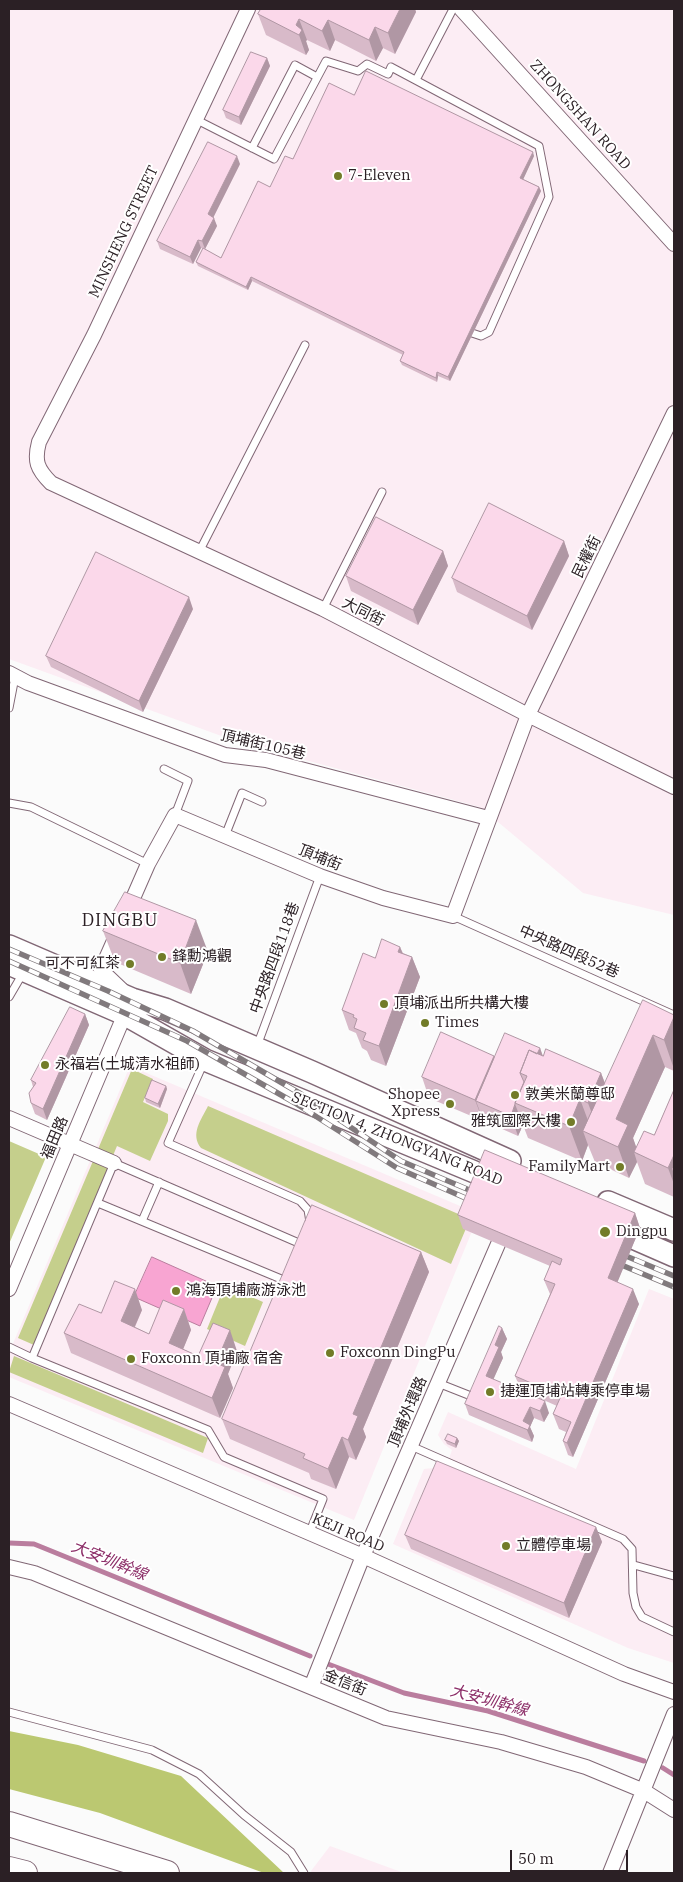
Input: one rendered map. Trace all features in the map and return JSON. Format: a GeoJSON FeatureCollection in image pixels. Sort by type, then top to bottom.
{"type":"FeatureCollection","features":[{"type":"Feature","properties":{"kind":"highway"},"geometry":{"type":"LineString","coordinates":[[9,1824],[167,1873]]}},
{"type":"Feature","properties":{"kind":"highway"},"geometry":{"type":"LineString","coordinates":[[9,1869],[25,1873]]}},
{"type":"Feature","properties":{"kind":"main road"},"geometry":{"type":"LineString","coordinates":[[9,946],[128,1007]]}},
{"type":"Feature","properties":{"kind":"main road"},"geometry":{"type":"LineString","coordinates":[[17,967],[128,1007]]}},
{"type":"Feature","properties":{"kind":"main road","name":"SECTION 4, ZHONGYANG ROAD"},"geometry":{"type":"LineString","coordinates":[[128,1007],[165,1009],[530,1170]]}},
{"type":"Feature","properties":{"kind":"main road","name":"SECTION 4, ZHONGYANG ROAD"},"geometry":{"type":"LineString","coordinates":[[128,1007],[205,1060],[522,1191]]}},
{"type":"Feature","properties":{"kind":"main road"},"geometry":{"type":"LineString","coordinates":[[589,1194],[674,1230]]}},
{"type":"Feature","properties":{"kind":"main road"},"geometry":{"type":"LineString","coordinates":[[595,1222],[674,1256]]}},
{"type":"Feature","properties":{"kind":"street","name":"MINSHENG STREET"},"geometry":{"type":"LineString","coordinates":[[38,469],[35,457],[39,442],[94,336],[248,9]]}},
{"type":"Feature","properties":{"kind":"street","name":"ZHONGSHAN ROAD"},"geometry":{"type":"LineString","coordinates":[[462,9],[674,244]]}},
{"type":"Feature","properties":{"kind":"street","name":"民權街"},"geometry":{"type":"LineString","coordinates":[[528,715],[674,414]]}},
{"type":"Feature","properties":{"kind":"street","name":"大同街"},"geometry":{"type":"LineString","coordinates":[[38,469],[51,483],[323,609],[528,715],[674,787]]}},
{"type":"Feature","properties":{"kind":"street","name":"頂埔街105巷"},"geometry":{"type":"LineString","coordinates":[[12,675],[225,755],[266,760],[488,818]]}},
{"type":"Feature","properties":{"kind":"street"},"geometry":{"type":"LineString","coordinates":[[453,916],[528,715]]}},
{"type":"Feature","properties":{"kind":"street"},"geometry":{"type":"LineString","coordinates":[[128,1007],[101,970],[148,864],[175,815]]}},
{"type":"Feature","properties":{"kind":"street","name":"頂埔街"},"geometry":{"type":"LineString","coordinates":[[175,815],[320,876],[383,898],[453,916]]}},
{"type":"Feature","properties":{"kind":"street","name":"福田路"},"geometry":{"type":"LineString","coordinates":[[9,1289],[128,1007]]}},
{"type":"Feature","properties":{"kind":"street"},"geometry":{"type":"LineString","coordinates":[[9,1118],[114,1163]]}},
{"type":"Feature","properties":{"kind":"street","name":"頂埔外環路"},"geometry":{"type":"LineString","coordinates":[[311,1687],[363,1556],[511,1216]]}},
{"type":"Feature","properties":{"kind":"street","name":"KEJI ROAD"},"geometry":{"type":"LineString","coordinates":[[9,1404],[363,1556],[624,1674],[674,1692]]}},
{"type":"Feature","properties":{"kind":"street","name":"金信街"},"geometry":{"type":"LineString","coordinates":[[9,1567],[34,1573],[386,1718],[501,1742],[586,1766],[644,1791],[674,1810]]}},
{"type":"Feature","properties":{"kind":"street"},"geometry":{"type":"LineString","coordinates":[[610,1873],[674,1714]]}},
{"type":"Feature","properties":{"kind":"lane"},"geometry":{"type":"LineString","coordinates":[[416,80],[453,9]]}},
{"type":"Feature","properties":{"kind":"lane"},"geometry":{"type":"LineString","coordinates":[[195,119],[274,159],[326,61],[358,71],[368,64],[388,74],[391,67],[538,146],[550,197],[489,332],[481,336],[472,333]]}},
{"type":"Feature","properties":{"kind":"lane"},"geometry":{"type":"LineString","coordinates":[[252,148],[295,65],[317,77]]}},
{"type":"Feature","properties":{"kind":"lane"},"geometry":{"type":"LineString","coordinates":[[199,552],[305,345]]}},
{"type":"Feature","properties":{"kind":"lane"},"geometry":{"type":"LineString","coordinates":[[323,609],[382,492]]}},
{"type":"Feature","properties":{"kind":"lane"},"geometry":{"type":"LineString","coordinates":[[9,708],[12,675]]}},
{"type":"Feature","properties":{"kind":"lane"},"geometry":{"type":"LineString","coordinates":[[164,769],[188,781],[175,815]]}},
{"type":"Feature","properties":{"kind":"lane"},"geometry":{"type":"LineString","coordinates":[[225,836],[242,794],[262,802]]}},
{"type":"Feature","properties":{"kind":"lane"},"geometry":{"type":"LineString","coordinates":[[9,803],[31,807],[148,864]]}},
{"type":"Feature","properties":{"kind":"lane","name":"中央路四段118巷"},"geometry":{"type":"LineString","coordinates":[[256,1049],[320,876]]}},
{"type":"Feature","properties":{"kind":"lane","name":"中央路四段52巷"},"geometry":{"type":"LineString","coordinates":[[453,916],[674,1015]]}},
{"type":"Feature","properties":{"kind":"lane"},"geometry":{"type":"LineString","coordinates":[[9,997],[17,967]]}},
{"type":"Feature","properties":{"kind":"lane"},"geometry":{"type":"LineString","coordinates":[[665,1011],[674,1008]]}},
{"type":"Feature","properties":{"kind":"lane"},"geometry":{"type":"LineString","coordinates":[[205,1060],[168,1143],[300,1201],[308,1210],[310,1222],[298,1251]]}},
{"type":"Feature","properties":{"kind":"lane"},"geometry":{"type":"LineString","coordinates":[[32,1358],[114,1163],[304,1237]]}},
{"type":"Feature","properties":{"kind":"lane"},"geometry":{"type":"LineString","coordinates":[[142,1221],[159,1182]]}},
{"type":"Feature","properties":{"kind":"lane"},"geometry":{"type":"LineString","coordinates":[[98,1203],[286,1281],[289,1274]]}},
{"type":"Feature","properties":{"kind":"lane"},"geometry":{"type":"LineString","coordinates":[[9,1347],[208,1430],[224,1456],[323,1499],[309,1534]]}},
{"type":"Feature","properties":{"kind":"lane"},"geometry":{"type":"LineString","coordinates":[[438,1384],[476,1398]]}},
{"type":"Feature","properties":{"kind":"lane"},"geometry":{"type":"LineString","coordinates":[[411,1446],[594,1529],[623,1539],[632,1549],[634,1565],[633,1593],[636,1607],[642,1617],[674,1632]]}},
{"type":"Feature","properties":{"kind":"lane"},"geometry":{"type":"LineString","coordinates":[[634,1565],[674,1576]]}},
{"type":"Feature","properties":{"kind":"lane"},"geometry":{"type":"LineString","coordinates":[[9,1712],[152,1750],[199,1774],[244,1815],[291,1852],[304,1873]]}},
{"type":"Feature","properties":{"kind":"shaded area"},"geometry":{"type":"Polygon","coordinates":[[[9,9],[674,9],[674,915],[583,893],[480,807],[238,742],[9,659],[9,9]]]}},
{"type":"Feature","properties":{"kind":"shaded area"},"geometry":{"type":"Polygon","coordinates":[[[130,1066],[479,1214],[354,1520],[9,1377],[9,1353],[130,1066]]]}},
{"type":"Feature","properties":{"kind":"shaded area","name":"鴻海頂埔廠游泳池"},"geometry":{"type":"Polygon","coordinates":[[[152,1257],[217,1286],[200,1326],[134,1297],[152,1257]]]}},
{"type":"Feature","properties":{"kind":"shaded area"},"geometry":{"type":"Polygon","coordinates":[[[649,1289],[674,1299],[674,1663],[628,1648],[393,1544],[424,1469],[445,1470],[452,1450],[444,1444],[438,1435],[448,1412],[576,1469],[649,1289]]]}},
{"type":"Feature","properties":{"kind":"shaded area"},"geometry":{"type":"Polygon","coordinates":[[[330,1846],[404,1873],[312,1873],[311,1871],[330,1846]]]}},
{"type":"Feature","properties":{"kind":"green space"},"geometry":{"type":"Polygon","coordinates":[[[132,1069],[153,1079],[143,1102],[168,1114],[168,1121],[150,1161],[117,1146],[34,1345],[18,1338],[132,1069]]]}},
{"type":"Feature","properties":{"kind":"green space"},"geometry":{"type":"Polygon","coordinates":[[[208,1106],[470,1219],[451,1264],[201,1148],[196,1138],[197,1132],[208,1106]]]}},
{"type":"Feature","properties":{"kind":"green space"},"geometry":{"type":"Polygon","coordinates":[[[9,1141],[46,1157],[9,1244],[9,1141]]]}},
{"type":"Feature","properties":{"kind":"green space"},"geometry":{"type":"Polygon","coordinates":[[[225,1285],[263,1302],[245,1346],[207,1329],[225,1285]]]}},
{"type":"Feature","properties":{"kind":"green space"},"geometry":{"type":"Polygon","coordinates":[[[14,1356],[208,1438],[203,1453],[9,1372],[14,1356]]]}},
{"type":"Feature","properties":{"kind":"green space"},"geometry":{"type":"Polygon","coordinates":[[[9,1731],[78,1745],[181,1776],[284,1873],[264,1873],[100,1813],[9,1789],[9,1731]]]}},
{"type":"Feature","properties":{"kind":"building"},"geometry":{"type":"Polygon","coordinates":[[[261,9],[400,9],[388,33],[375,27],[369,40],[328,20],[322,31],[299,19],[296,25],[302,30],[299,35],[258,14],[261,9]]]}},
{"type":"Feature","properties":{"kind":"building"},"geometry":{"type":"Polygon","coordinates":[[[251,52],[267,58],[239,117],[223,110],[251,52]]]}},
{"type":"Feature","properties":{"kind":"building"},"geometry":{"type":"Polygon","coordinates":[[[366,71],[533,152],[520,178],[539,187],[448,377],[437,372],[436,378],[400,361],[404,352],[251,277],[246,287],[196,262],[203,248],[221,258],[258,181],[270,187],[285,156],[293,159],[329,83],[354,95],[366,71]]]}},
{"type":"Feature","properties":{"kind":"building"},"geometry":{"type":"Polygon","coordinates":[[[208,142],[237,156],[208,214],[214,218],[202,241],[198,240],[190,257],[157,241],[208,142]]]}},
{"type":"Feature","properties":{"kind":"building"},"geometry":{"type":"Polygon","coordinates":[[[489,503],[564,541],[527,616],[452,578],[489,503]]]}},
{"type":"Feature","properties":{"kind":"building"},"geometry":{"type":"Polygon","coordinates":[[[376,517],[443,551],[413,610],[346,576],[376,517]]]}},
{"type":"Feature","properties":{"kind":"building"},"geometry":{"type":"Polygon","coordinates":[[[96,552],[189,597],[139,701],[46,656],[96,552]]]}},
{"type":"Feature","properties":{"kind":"building"},"geometry":{"type":"Polygon","coordinates":[[[125,892],[196,920],[180,963],[103,931],[125,892]]]}},
{"type":"Feature","properties":{"kind":"building","name":"頂埔派出所共構大樓"},"geometry":{"type":"Polygon","coordinates":[[[382,939],[400,947],[398,952],[412,957],[379,1046],[363,1040],[366,1033],[354,1028],[357,1019],[353,1017],[354,1015],[342,1010],[363,953],[375,958],[382,939]]]}},
{"type":"Feature","properties":{"kind":"building"},"geometry":{"type":"Polygon","coordinates":[[[643,1000],[674,1015],[674,1017],[664,1040],[653,1035],[616,1119],[628,1125],[618,1147],[583,1131],[643,1000]]]}},
{"type":"Feature","properties":{"kind":"building"},"geometry":{"type":"Polygon","coordinates":[[[70,1007],[85,1014],[43,1109],[31,1103],[29,1093],[36,1083],[31,1080],[70,1007]]]}},
{"type":"Feature","properties":{"kind":"building"},"geometry":{"type":"Polygon","coordinates":[[[441,1032],[494,1056],[475,1100],[422,1077],[441,1032]]]}},
{"type":"Feature","properties":{"kind":"building"},"geometry":{"type":"Polygon","coordinates":[[[505,1033],[540,1048],[537,1054],[529,1050],[520,1073],[524,1082],[511,1116],[476,1101],[505,1033]]]}},
{"type":"Feature","properties":{"kind":"building"},"geometry":{"type":"Polygon","coordinates":[[[546,1049],[601,1073],[588,1103],[580,1099],[569,1126],[515,1103],[527,1076],[520,1073],[529,1050],[543,1056],[546,1049]]]}},
{"type":"Feature","properties":{"kind":"building"},"geometry":{"type":"Polygon","coordinates":[[[152,1080],[166,1086],[158,1104],[145,1098],[152,1080]]]}},
{"type":"Feature","properties":{"kind":"building"},"geometry":{"type":"Polygon","coordinates":[[[674,1090],[674,1155],[668,1168],[634,1152],[644,1131],[654,1135],[674,1090]]]}},
{"type":"Feature","properties":{"kind":"building"},"geometry":{"type":"Polygon","coordinates":[[[485,1150],[635,1213],[608,1278],[633,1289],[567,1443],[563,1441],[571,1422],[553,1414],[561,1396],[515,1376],[555,1284],[544,1280],[552,1261],[560,1265],[562,1259],[458,1215],[485,1150]]]}},
{"type":"Feature","properties":{"kind":"building","name":"Foxconn DingPu"},"geometry":{"type":"Polygon","coordinates":[[[312,1205],[421,1252],[353,1414],[358,1416],[348,1440],[342,1437],[328,1469],[303,1458],[305,1454],[222,1419],[312,1205]]]}},
{"type":"Feature","properties":{"kind":"building"},"geometry":{"type":"Polygon","coordinates":[[[115,1281],[135,1289],[121,1321],[149,1334],[163,1300],[184,1309],[169,1343],[198,1356],[213,1323],[230,1330],[216,1363],[225,1367],[212,1398],[64,1333],[79,1304],[101,1313],[115,1281]]]}},
{"type":"Feature","properties":{"kind":"building"},"geometry":{"type":"Polygon","coordinates":[[[499,1326],[502,1328],[495,1345],[499,1347],[486,1376],[545,1401],[540,1411],[530,1407],[523,1421],[530,1425],[528,1430],[465,1404],[499,1326]]]}},
{"type":"Feature","properties":{"kind":"building"},"geometry":{"type":"Polygon","coordinates":[[[448,1434],[457,1438],[455,1444],[445,1440],[448,1434]]]}},
{"type":"Feature","properties":{"kind":"building","name":"立體停車場"},"geometry":{"type":"Polygon","coordinates":[[[437,1461],[596,1527],[564,1603],[405,1535],[437,1461]]]}},
{"type":"Feature","properties":{"kind":"waterway","name":"大安圳幹線"},"geometry":{"type":"LineString","coordinates":[[9,1543],[34,1544],[310,1656]]}},
{"type":"Feature","properties":{"kind":"waterway","name":"大安圳幹線"},"geometry":{"type":"LineString","coordinates":[[328,1664],[404,1693],[488,1711],[644,1761]]}},
{"type":"Feature","properties":{"kind":"waterway","name":"大安圳幹線"},"geometry":{"type":"LineString","coordinates":[[663,1768],[674,1775]]}},
{"type":"Feature","properties":{"kind":"railway"},"geometry":{"type":"LineString","coordinates":[[9,949],[108,991],[193,1031],[301,1094],[401,1161],[481,1195]]}},
{"type":"Feature","properties":{"kind":"railway"},"geometry":{"type":"LineString","coordinates":[[9,961],[187,1041],[295,1103],[397,1168],[479,1204]]}},
{"type":"Feature","properties":{"kind":"railway"},"geometry":{"type":"LineString","coordinates":[[614,1251],[674,1276]]}},
{"type":"Feature","properties":{"kind":"railway"},"geometry":{"type":"LineString","coordinates":[[612,1261],[674,1287]]}},
{"type":"Feature","properties":{"kind":"place","name":"7-Eleven"},"geometry":{"type":"Point","coordinates":[338,176]}},
{"type":"Feature","properties":{"kind":"place","name":"鋒勳鴻觀"},"geometry":{"type":"Point","coordinates":[162,957]}},
{"type":"Feature","properties":{"kind":"place","name":"可不可紅茶"},"geometry":{"type":"Point","coordinates":[130,964]}},
{"type":"Feature","properties":{"kind":"place","name":"頂埔派出所共構大樓"},"geometry":{"type":"Point","coordinates":[384,1004]}},
{"type":"Feature","properties":{"kind":"place","name":"Times"},"geometry":{"type":"Point","coordinates":[425,1023]}},
{"type":"Feature","properties":{"kind":"place","name":"永福岩(土城清水祖師)"},"geometry":{"type":"Point","coordinates":[45,1065]}},
{"type":"Feature","properties":{"kind":"place","name":"敦美米蘭尊邸"},"geometry":{"type":"Point","coordinates":[515,1095]}},
{"type":"Feature","properties":{"kind":"place","name":"Shopee Xpress"},"geometry":{"type":"Point","coordinates":[450,1104]}},
{"type":"Feature","properties":{"kind":"place","name":"雅筑國際大樓"},"geometry":{"type":"Point","coordinates":[571,1122]}},
{"type":"Feature","properties":{"kind":"place","name":"FamilyMart"},"geometry":{"type":"Point","coordinates":[620,1167]}},
{"type":"Feature","properties":{"kind":"place","name":"Dingpu"},"geometry":{"type":"Point","coordinates":[605,1232]}},
{"type":"Feature","properties":{"kind":"place","name":"鴻海頂埔廠游泳池"},"geometry":{"type":"Point","coordinates":[176,1291]}},
{"type":"Feature","properties":{"kind":"place","name":"Foxconn DingPu"},"geometry":{"type":"Point","coordinates":[330,1353]}},
{"type":"Feature","properties":{"kind":"place","name":"Foxconn 頂埔廠 宿舍"},"geometry":{"type":"Point","coordinates":[131,1359]}},
{"type":"Feature","properties":{"kind":"place","name":"捷運頂埔站轉乘停車場"},"geometry":{"type":"Point","coordinates":[490,1392]}},
{"type":"Feature","properties":{"kind":"place","name":"立體停車場"},"geometry":{"type":"Point","coordinates":[506,1546]}},
{"type":"Feature","properties":{"kind":"district","name":"DINGBU"},"geometry":{"type":"Point","coordinates":[120,921]}}]}
